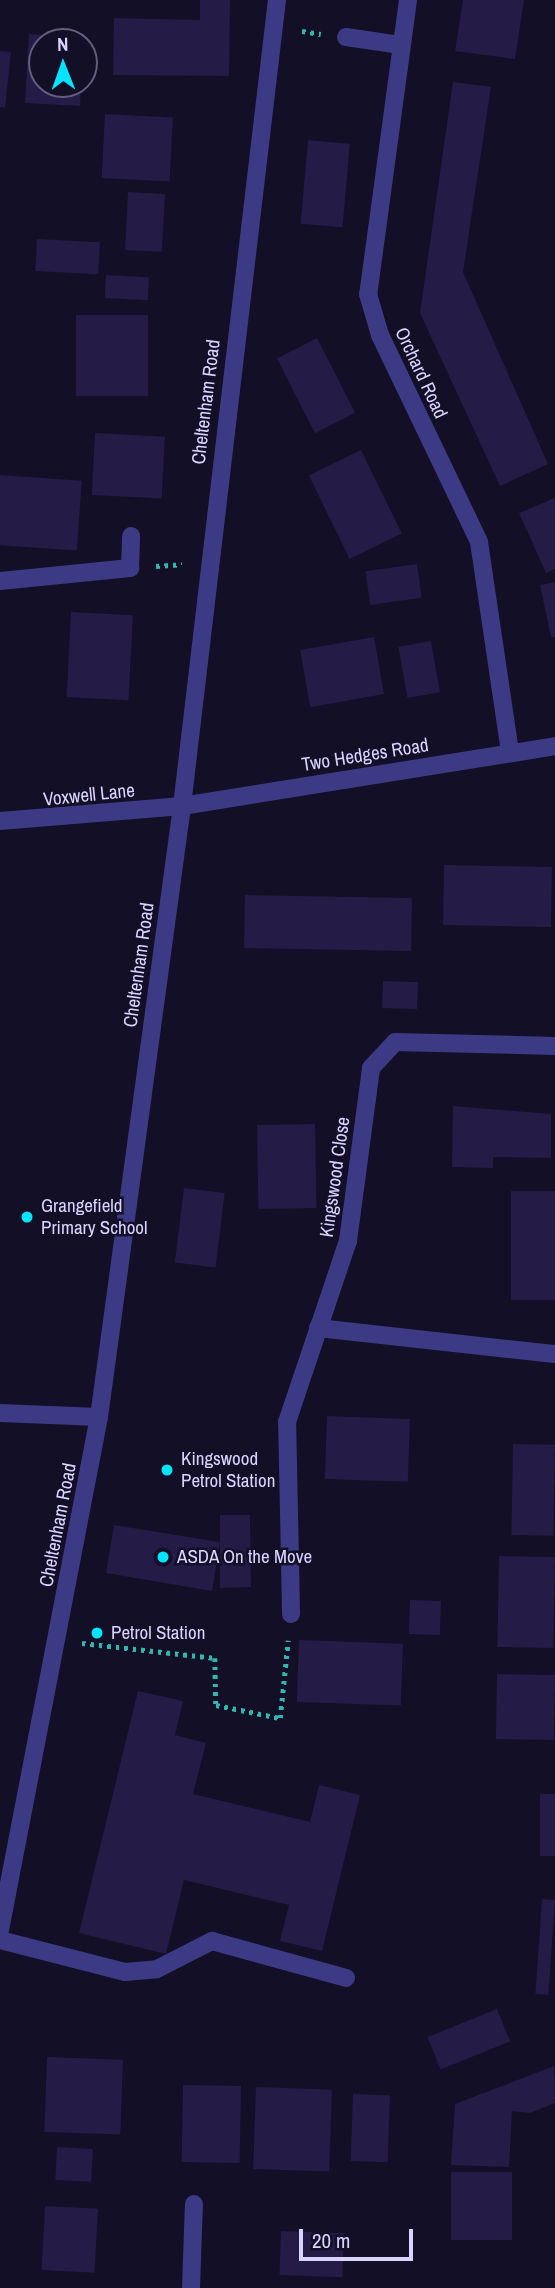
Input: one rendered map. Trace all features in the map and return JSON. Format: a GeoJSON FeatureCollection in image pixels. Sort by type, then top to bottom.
{"type":"FeatureCollection","features":[{"type":"Feature","properties":{"kind":"street","name":"Cheltenham Road"},"geometry":{"type":"LineString","coordinates":[[0,1930],[99,1417],[182,806],[207,562],[277,0]]}},
{"type":"Feature","properties":{"kind":"street","name":"Orchard Road"},"geometry":{"type":"LineString","coordinates":[[408,0],[368,294],[380,335],[478,542],[510,753]]}},
{"type":"Feature","properties":{"kind":"street"},"geometry":{"type":"LineString","coordinates":[[346,37],[401,46]]}},
{"type":"Feature","properties":{"kind":"street"},"geometry":{"type":"LineString","coordinates":[[0,581],[130,568],[131,536]]}},
{"type":"Feature","properties":{"kind":"street","name":"Two Hedges Road"},"geometry":{"type":"LineString","coordinates":[[182,806],[555,746]]}},
{"type":"Feature","properties":{"kind":"street","name":"Voxwell Lane"},"geometry":{"type":"LineString","coordinates":[[0,821],[182,806]]}},
{"type":"Feature","properties":{"kind":"street","name":"Kingswood Close"},"geometry":{"type":"LineString","coordinates":[[291,1614],[287,1422],[348,1241],[371,1068],[395,1042],[555,1046]]}},
{"type":"Feature","properties":{"kind":"street"},"geometry":{"type":"LineString","coordinates":[[318,1328],[555,1354]]}},
{"type":"Feature","properties":{"kind":"street"},"geometry":{"type":"LineString","coordinates":[[0,1413],[99,1417]]}},
{"type":"Feature","properties":{"kind":"street"},"geometry":{"type":"LineString","coordinates":[[0,1940],[125,1972],[157,1969],[212,1941],[346,1978]]}},
{"type":"Feature","properties":{"kind":"street"},"geometry":{"type":"LineString","coordinates":[[191,2288],[194,2204]]}},
{"type":"Feature","properties":{"kind":"path"},"geometry":{"type":"LineString","coordinates":[[274,28],[346,37]]}},
{"type":"Feature","properties":{"kind":"path"},"geometry":{"type":"LineString","coordinates":[[130,568],[207,562]]}},
{"type":"Feature","properties":{"kind":"path"},"geometry":{"type":"LineString","coordinates":[[57,1641],[215,1658],[216,1705],[280,1717],[291,1614]]}},
{"type":"Feature","properties":{"kind":"building"},"geometry":{"type":"Polygon","coordinates":[[[200,0],[230,0],[229,76],[113,75],[114,18],[200,20],[200,0]]]}},
{"type":"Feature","properties":{"kind":"building"},"geometry":{"type":"Polygon","coordinates":[[[463,0],[524,0],[515,59],[455,51],[463,0]]]}},
{"type":"Feature","properties":{"kind":"building"},"geometry":{"type":"Polygon","coordinates":[[[0,51],[11,52],[5,108],[0,107],[0,51]]]}},
{"type":"Feature","properties":{"kind":"building"},"geometry":{"type":"Polygon","coordinates":[[[28,51],[28,98],[80,98],[80,106],[25,103],[28,51]]]}},
{"type":"Feature","properties":{"kind":"building"},"geometry":{"type":"Polygon","coordinates":[[[453,82],[491,87],[463,272],[548,464],[500,486],[420,313],[453,82]]]}},
{"type":"Feature","properties":{"kind":"building"},"geometry":{"type":"Polygon","coordinates":[[[105,114],[173,118],[170,181],[102,178],[105,114]]]}},
{"type":"Feature","properties":{"kind":"building"},"geometry":{"type":"Polygon","coordinates":[[[308,140],[350,144],[343,227],[301,224],[308,140]]]}},
{"type":"Feature","properties":{"kind":"building"},"geometry":{"type":"Polygon","coordinates":[[[128,192],[165,194],[162,252],[125,250],[128,192]]]}},
{"type":"Feature","properties":{"kind":"building"},"geometry":{"type":"Polygon","coordinates":[[[37,239],[100,242],[98,274],[35,271],[37,239]]]}},
{"type":"Feature","properties":{"kind":"building"},"geometry":{"type":"Polygon","coordinates":[[[106,275],[149,277],[148,300],[105,298],[106,275]]]}},
{"type":"Feature","properties":{"kind":"building"},"geometry":{"type":"Polygon","coordinates":[[[76,315],[148,315],[148,396],[76,396],[76,315]]]}},
{"type":"Feature","properties":{"kind":"building"},"geometry":{"type":"Polygon","coordinates":[[[317,338],[355,413],[315,433],[277,358],[317,338]]]}},
{"type":"Feature","properties":{"kind":"building"},"geometry":{"type":"Polygon","coordinates":[[[95,433],[165,437],[162,499],[92,495],[95,433]]]}},
{"type":"Feature","properties":{"kind":"building"},"geometry":{"type":"Polygon","coordinates":[[[361,450],[402,534],[350,559],[309,475],[361,450]]]}},
{"type":"Feature","properties":{"kind":"building"},"geometry":{"type":"Polygon","coordinates":[[[0,475],[82,481],[77,551],[0,545],[0,475]]]}},
{"type":"Feature","properties":{"kind":"building"},"geometry":{"type":"Polygon","coordinates":[[[555,498],[555,569],[546,573],[519,513],[555,498]]]}},
{"type":"Feature","properties":{"kind":"building"},"geometry":{"type":"Polygon","coordinates":[[[417,564],[422,598],[370,605],[366,571],[417,564]]]}},
{"type":"Feature","properties":{"kind":"building"},"geometry":{"type":"Polygon","coordinates":[[[555,582],[555,637],[551,637],[540,585],[555,582]]]}},
{"type":"Feature","properties":{"kind":"building"},"geometry":{"type":"Polygon","coordinates":[[[71,612],[133,615],[128,700],[67,697],[71,612]]]}},
{"type":"Feature","properties":{"kind":"building"},"geometry":{"type":"Polygon","coordinates":[[[374,637],[384,694],[310,707],[300,650],[374,637]]]}},
{"type":"Feature","properties":{"kind":"building"},"geometry":{"type":"Polygon","coordinates":[[[431,641],[440,692],[408,698],[399,647],[431,641]]]}},
{"type":"Feature","properties":{"kind":"building"},"geometry":{"type":"Polygon","coordinates":[[[444,865],[552,867],[551,927],[443,925],[444,865]]]}},
{"type":"Feature","properties":{"kind":"building"},"geometry":{"type":"Polygon","coordinates":[[[245,895],[412,898],[411,951],[244,948],[245,895]]]}},
{"type":"Feature","properties":{"kind":"building"},"geometry":{"type":"Polygon","coordinates":[[[383,981],[418,982],[417,1009],[382,1008],[383,981]]]}},
{"type":"Feature","properties":{"kind":"building"},"geometry":{"type":"Polygon","coordinates":[[[453,1106],[551,1114],[551,1158],[493,1157],[493,1168],[452,1167],[453,1106]]]}},
{"type":"Feature","properties":{"kind":"building"},"geometry":{"type":"Polygon","coordinates":[[[315,1124],[316,1208],[258,1209],[257,1125],[315,1124]]]}},
{"type":"Feature","properties":{"kind":"building"},"geometry":{"type":"Polygon","coordinates":[[[184,1188],[225,1193],[216,1267],[175,1262],[184,1188]]]}},
{"type":"Feature","properties":{"kind":"building"},"geometry":{"type":"Polygon","coordinates":[[[511,1191],[555,1191],[555,1300],[511,1300],[511,1191]]]}},
{"type":"Feature","properties":{"kind":"building"},"geometry":{"type":"Polygon","coordinates":[[[327,1416],[410,1419],[408,1482],[325,1479],[327,1416]]]}},
{"type":"Feature","properties":{"kind":"building"},"geometry":{"type":"Polygon","coordinates":[[[513,1444],[555,1445],[553,1536],[511,1535],[513,1444]]]}},
{"type":"Feature","properties":{"kind":"building"},"geometry":{"type":"Polygon","coordinates":[[[220,1515],[250,1515],[251,1587],[220,1588],[220,1515]]]}},
{"type":"Feature","properties":{"kind":"building","name":"ASDA On the Move"},"geometry":{"type":"Polygon","coordinates":[[[114,1525],[220,1542],[212,1591],[106,1573],[114,1525]]]}},
{"type":"Feature","properties":{"kind":"building"},"geometry":{"type":"Polygon","coordinates":[[[499,1556],[555,1557],[553,1648],[497,1647],[499,1556]]]}},
{"type":"Feature","properties":{"kind":"building"},"geometry":{"type":"Polygon","coordinates":[[[410,1600],[441,1601],[440,1635],[409,1634],[410,1600]]]}},
{"type":"Feature","properties":{"kind":"building"},"geometry":{"type":"Polygon","coordinates":[[[299,1640],[403,1644],[401,1706],[297,1702],[299,1640]]]}},
{"type":"Feature","properties":{"kind":"building"},"geometry":{"type":"Polygon","coordinates":[[[497,1674],[555,1675],[554,1740],[496,1739],[497,1674]]]}},
{"type":"Feature","properties":{"kind":"building"},"geometry":{"type":"Polygon","coordinates":[[[138,1691],[183,1701],[175,1735],[206,1743],[193,1794],[310,1822],[319,1785],[360,1795],[322,1951],[280,1941],[289,1905],[184,1880],[166,1954],[79,1933],[138,1691]]]}},
{"type":"Feature","properties":{"kind":"building"},"geometry":{"type":"Polygon","coordinates":[[[540,1794],[555,1794],[555,1856],[540,1856],[540,1794]]]}},
{"type":"Feature","properties":{"kind":"building"},"geometry":{"type":"Polygon","coordinates":[[[542,1899],[555,1900],[548,1995],[535,1994],[542,1899]]]}},
{"type":"Feature","properties":{"kind":"building"},"geometry":{"type":"Polygon","coordinates":[[[497,2009],[510,2041],[441,2070],[427,2037],[497,2009]]]}},
{"type":"Feature","properties":{"kind":"building"},"geometry":{"type":"Polygon","coordinates":[[[47,2057],[123,2060],[120,2135],[44,2132],[47,2057]]]}},
{"type":"Feature","properties":{"kind":"building"},"geometry":{"type":"Polygon","coordinates":[[[554,2066],[555,2103],[530,2113],[512,2111],[509,2167],[451,2165],[455,2104],[554,2066]]]}},
{"type":"Feature","properties":{"kind":"building"},"geometry":{"type":"Polygon","coordinates":[[[183,2085],[241,2086],[240,2163],[182,2162],[183,2085]]]}},
{"type":"Feature","properties":{"kind":"building"},"geometry":{"type":"Polygon","coordinates":[[[256,2087],[332,2090],[329,2172],[253,2169],[256,2087]]]}},
{"type":"Feature","properties":{"kind":"building"},"geometry":{"type":"Polygon","coordinates":[[[353,2094],[390,2095],[388,2162],[351,2161],[353,2094]]]}},
{"type":"Feature","properties":{"kind":"building"},"geometry":{"type":"Polygon","coordinates":[[[57,2147],[93,2149],[91,2182],[55,2180],[57,2147]]]}},
{"type":"Feature","properties":{"kind":"building"},"geometry":{"type":"Polygon","coordinates":[[[451,2172],[512,2172],[512,2240],[451,2240],[451,2172]]]}},
{"type":"Feature","properties":{"kind":"building"},"geometry":{"type":"Polygon","coordinates":[[[45,2206],[98,2209],[95,2273],[42,2270],[45,2206]]]}},
{"type":"Feature","properties":{"kind":"building"},"geometry":{"type":"Polygon","coordinates":[[[281,2231],[344,2233],[342,2277],[279,2275],[281,2231]]]}},
{"type":"Feature","properties":{"kind":"place","name":"Grangefield Primary School"},"geometry":{"type":"Point","coordinates":[27,1217]}},
{"type":"Feature","properties":{"kind":"place","name":"Kingswood Petrol Station"},"geometry":{"type":"Point","coordinates":[167,1470]}},
{"type":"Feature","properties":{"kind":"place","name":"ASDA On the Move"},"geometry":{"type":"Point","coordinates":[163,1557]}},
{"type":"Feature","properties":{"kind":"place","name":"Petrol Station"},"geometry":{"type":"Point","coordinates":[97,1633]}}]}
